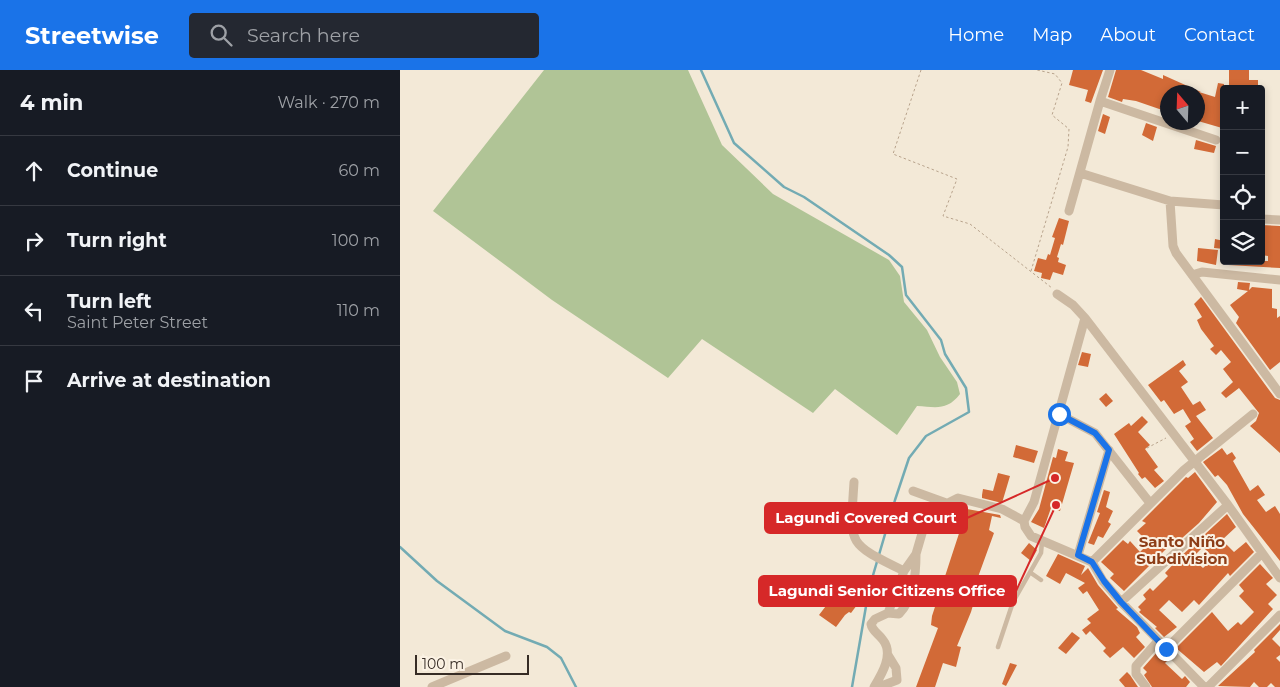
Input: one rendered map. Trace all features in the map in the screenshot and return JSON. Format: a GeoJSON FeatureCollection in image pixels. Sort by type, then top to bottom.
{"type":"FeatureCollection","features":[{"type":"Feature","properties":{"kind":"street"},"geometry":{"type":"LineString","coordinates":[[1069,211],[1110,70]]}},
{"type":"Feature","properties":{"kind":"street"},"geometry":{"type":"LineString","coordinates":[[1100,101],[1216,140]]}},
{"type":"Feature","properties":{"kind":"street"},"geometry":{"type":"LineString","coordinates":[[1080,174],[1170,201],[1220,205]]}},
{"type":"Feature","properties":{"kind":"street"},"geometry":{"type":"LineString","coordinates":[[1170,201],[1174,246],[1192,276],[1280,394]]}},
{"type":"Feature","properties":{"kind":"street"},"geometry":{"type":"LineString","coordinates":[[1265,219],[1280,220]]}},
{"type":"Feature","properties":{"kind":"street"},"geometry":{"type":"LineString","coordinates":[[1192,276],[1202,272],[1280,280]]}},
{"type":"Feature","properties":{"kind":"street"},"geometry":{"type":"LineString","coordinates":[[1057,294],[1073,305],[1085,318],[1174,434],[1193,462],[1228,505],[1280,578]]}},
{"type":"Feature","properties":{"kind":"street"},"geometry":{"type":"LineString","coordinates":[[1085,318],[1034,502],[1024,520],[1025,527],[1031,536],[1042,542],[1092,562],[1121,602],[1204,687]]}},
{"type":"Feature","properties":{"kind":"street"},"geometry":{"type":"LineString","coordinates":[[1059,414],[1095,433],[1150,503]]}},
{"type":"Feature","properties":{"kind":"street"},"geometry":{"type":"LineString","coordinates":[[1092,562],[1193,462],[1253,414]]}},
{"type":"Feature","properties":{"kind":"street"},"geometry":{"type":"LineString","coordinates":[[1078,555],[1109,450]]}},
{"type":"Feature","properties":{"kind":"street"},"geometry":{"type":"LineString","coordinates":[[854,482],[853,536],[864,551],[904,571]]}},
{"type":"Feature","properties":{"kind":"street"},"geometry":{"type":"LineString","coordinates":[[913,492],[949,504]]}},
{"type":"Feature","properties":{"kind":"street"},"geometry":{"type":"LineString","coordinates":[[888,613],[904,571],[916,554],[923,530],[940,508],[958,498],[1002,509],[1024,520]]}},
{"type":"Feature","properties":{"kind":"street"},"geometry":{"type":"LineString","coordinates":[[1121,602],[1228,505]]}},
{"type":"Feature","properties":{"kind":"street"},"geometry":{"type":"LineString","coordinates":[[1166,649],[1262,553]]}},
{"type":"Feature","properties":{"kind":"street"},"geometry":{"type":"LineString","coordinates":[[879,687],[897,680],[896,668],[888,655],[884,641],[872,628],[871,624],[875,619],[888,613],[899,614],[909,598],[917,572],[916,554]]}},
{"type":"Feature","properties":{"kind":"street"},"geometry":{"type":"LineString","coordinates":[[1208,687],[1280,615]]}},
{"type":"Feature","properties":{"kind":"street"},"geometry":{"type":"LineString","coordinates":[[1146,687],[1136,674],[1136,666],[1158,641]]}},
{"type":"Feature","properties":{"kind":"street"},"geometry":{"type":"LineString","coordinates":[[874,687],[882,673],[888,655]]}},
{"type":"Feature","properties":{"kind":"street"},"geometry":{"type":"LineString","coordinates":[[432,687],[506,656]]}},
{"type":"Feature","properties":{"kind":"lane"},"geometry":{"type":"LineString","coordinates":[[998,647],[1013,602],[1041,553],[1042,542]]}},
{"type":"Feature","properties":{"kind":"lane"},"geometry":{"type":"LineString","coordinates":[[1031,573],[1041,580]]}},
{"type":"Feature","properties":{"kind":"path"},"geometry":{"type":"LineString","coordinates":[[920,70],[893,154],[957,179],[943,216],[970,224],[1057,294]]}},
{"type":"Feature","properties":{"kind":"path"},"geometry":{"type":"LineString","coordinates":[[1031,272],[1068,147],[1069,129],[1052,115],[1062,83],[1055,74],[1037,70]]}},
{"type":"Feature","properties":{"kind":"path"},"geometry":{"type":"LineString","coordinates":[[1147,448],[1174,434]]}},
{"type":"Feature","properties":{"kind":"green space"},"geometry":{"type":"Polygon","coordinates":[[[544,70],[688,70],[722,145],[773,194],[889,260],[900,276],[904,302],[927,330],[940,357],[957,382],[960,394],[946,406],[917,406],[897,435],[835,389],[813,413],[702,339],[668,378],[552,300],[433,211],[544,70]]]}},
{"type":"Feature","properties":{"kind":"building"},"geometry":{"type":"Polygon","coordinates":[[[1073,70],[1103,70],[1091,103],[1085,101],[1088,90],[1069,85],[1073,70]]]}},
{"type":"Feature","properties":{"kind":"building"},"geometry":{"type":"Polygon","coordinates":[[[1116,70],[1141,70],[1163,79],[1163,75],[1185,85],[1160,85],[1160,109],[1136,101],[1123,99],[1122,102],[1108,97],[1116,70]]]}},
{"type":"Feature","properties":{"kind":"building"},"geometry":{"type":"Polygon","coordinates":[[[1229,70],[1249,70],[1249,80],[1258,80],[1258,85],[1229,85],[1229,70]]]}},
{"type":"Feature","properties":{"kind":"building"},"geometry":{"type":"Polygon","coordinates":[[[1218,83],[1224,84],[1220,85],[1220,127],[1205,123],[1205,94],[1215,97],[1218,83]]]}},
{"type":"Feature","properties":{"kind":"building"},"geometry":{"type":"Polygon","coordinates":[[[1103,114],[1110,117],[1105,134],[1098,131],[1103,114]]]}},
{"type":"Feature","properties":{"kind":"building"},"geometry":{"type":"Polygon","coordinates":[[[1146,123],[1157,127],[1153,141],[1142,135],[1146,123]]]}},
{"type":"Feature","properties":{"kind":"building"},"geometry":{"type":"Polygon","coordinates":[[[1196,140],[1216,146],[1214,153],[1194,149],[1196,140]]]}},
{"type":"Feature","properties":{"kind":"building"},"geometry":{"type":"Polygon","coordinates":[[[1059,218],[1069,221],[1063,245],[1061,244],[1057,257],[1059,258],[1058,262],[1066,265],[1063,275],[1053,272],[1050,280],[1041,278],[1042,273],[1034,271],[1038,258],[1046,260],[1048,254],[1050,255],[1055,238],[1052,237],[1059,218]]]}},
{"type":"Feature","properties":{"kind":"building"},"geometry":{"type":"Polygon","coordinates":[[[1265,225],[1280,226],[1280,268],[1228,265],[1265,265],[1265,261],[1268,261],[1268,256],[1265,256],[1265,225]]]}},
{"type":"Feature","properties":{"kind":"building"},"geometry":{"type":"Polygon","coordinates":[[[1215,239],[1220,240],[1220,249],[1214,248],[1215,239]]]}},
{"type":"Feature","properties":{"kind":"building"},"geometry":{"type":"Polygon","coordinates":[[[1198,248],[1218,250],[1216,265],[1197,261],[1198,248]]]}},
{"type":"Feature","properties":{"kind":"building"},"geometry":{"type":"Polygon","coordinates":[[[1238,282],[1250,283],[1249,290],[1252,287],[1272,289],[1272,308],[1277,309],[1277,318],[1280,316],[1280,362],[1270,370],[1236,323],[1239,317],[1230,305],[1248,291],[1237,289],[1238,282]]]}},
{"type":"Feature","properties":{"kind":"building"},"geometry":{"type":"Polygon","coordinates":[[[1201,297],[1275,398],[1280,400],[1280,453],[1250,426],[1256,421],[1259,413],[1239,388],[1226,398],[1221,393],[1233,382],[1223,369],[1231,362],[1221,350],[1216,355],[1210,349],[1214,346],[1201,329],[1197,320],[1202,317],[1194,304],[1201,297]]]}},
{"type":"Feature","properties":{"kind":"building"},"geometry":{"type":"Polygon","coordinates":[[[1082,352],[1091,354],[1088,367],[1078,365],[1082,352]]]}},
{"type":"Feature","properties":{"kind":"building"},"geometry":{"type":"Polygon","coordinates":[[[1183,360],[1186,365],[1179,371],[1188,382],[1181,387],[1193,405],[1200,401],[1206,410],[1196,416],[1213,438],[1197,451],[1190,442],[1194,439],[1185,426],[1191,422],[1183,409],[1174,414],[1164,400],[1161,402],[1148,385],[1183,360]]]}},
{"type":"Feature","properties":{"kind":"building"},"geometry":{"type":"Polygon","coordinates":[[[1106,393],[1113,401],[1106,407],[1099,399],[1106,393]]]}},
{"type":"Feature","properties":{"kind":"building"},"geometry":{"type":"Polygon","coordinates":[[[1142,416],[1148,422],[1138,432],[1150,445],[1145,449],[1158,467],[1154,470],[1164,481],[1155,488],[1145,477],[1142,479],[1138,474],[1114,434],[1129,423],[1131,426],[1142,416]]]}},
{"type":"Feature","properties":{"kind":"building"},"geometry":{"type":"Polygon","coordinates":[[[1016,445],[1038,451],[1034,463],[1013,457],[1016,445]]]}},
{"type":"Feature","properties":{"kind":"building"},"geometry":{"type":"Polygon","coordinates":[[[1222,448],[1227,455],[1232,452],[1236,458],[1233,461],[1250,491],[1258,485],[1265,495],[1257,500],[1266,512],[1275,506],[1280,514],[1280,561],[1243,514],[1227,485],[1218,475],[1215,477],[1203,462],[1222,448]]]}},
{"type":"Feature","properties":{"kind":"building"},"geometry":{"type":"Polygon","coordinates":[[[1058,449],[1068,452],[1065,461],[1074,463],[1060,511],[1051,508],[1044,528],[1031,522],[1039,509],[1053,457],[1056,458],[1058,449]]]}},
{"type":"Feature","properties":{"kind":"building"},"geometry":{"type":"Polygon","coordinates":[[[1195,472],[1217,502],[1199,523],[1181,539],[1178,537],[1124,591],[1110,578],[1114,574],[1101,562],[1123,540],[1128,544],[1130,541],[1140,552],[1149,543],[1137,531],[1146,523],[1142,521],[1186,477],[1188,478],[1195,472]]]}},
{"type":"Feature","properties":{"kind":"building"},"geometry":{"type":"Polygon","coordinates":[[[998,473],[1010,476],[1002,503],[982,498],[983,489],[993,491],[998,473]]]}},
{"type":"Feature","properties":{"kind":"building"},"geometry":{"type":"Polygon","coordinates":[[[1104,490],[1110,492],[1106,507],[1113,511],[1108,522],[1111,524],[1103,538],[1098,536],[1094,545],[1088,543],[1100,513],[1097,512],[1104,490]]]}},
{"type":"Feature","properties":{"kind":"building"},"geometry":{"type":"Polygon","coordinates":[[[967,509],[1000,515],[1001,518],[992,516],[989,530],[994,533],[978,577],[981,578],[971,612],[957,646],[961,647],[956,667],[943,663],[935,687],[916,687],[938,628],[931,625],[932,616],[967,509]]]}},
{"type":"Feature","properties":{"kind":"building"},"geometry":{"type":"Polygon","coordinates":[[[1227,514],[1236,527],[1222,540],[1234,552],[1246,542],[1254,552],[1230,576],[1228,573],[1199,605],[1194,600],[1182,612],[1169,600],[1159,610],[1177,627],[1164,637],[1155,628],[1157,627],[1139,612],[1141,610],[1138,607],[1146,599],[1143,595],[1150,588],[1153,591],[1168,576],[1165,573],[1227,514]],[[1203,547],[1192,558],[1203,568],[1214,558],[1203,547]]]}},
{"type":"Feature","properties":{"kind":"building"},"geometry":{"type":"Polygon","coordinates":[[[1029,543],[1037,550],[1031,561],[1021,553],[1029,543]]]}},
{"type":"Feature","properties":{"kind":"building"},"geometry":{"type":"Polygon","coordinates":[[[1058,554],[1085,566],[1081,575],[1088,568],[1098,585],[1118,608],[1116,609],[1137,627],[1140,633],[1136,637],[1145,647],[1134,658],[1123,647],[1110,658],[1103,651],[1106,648],[1090,631],[1086,635],[1082,630],[1091,623],[1087,619],[1099,610],[1087,591],[1083,594],[1078,588],[1085,583],[1066,573],[1060,584],[1046,576],[1058,554]]]}},
{"type":"Feature","properties":{"kind":"building"},"geometry":{"type":"Polygon","coordinates":[[[1260,564],[1273,578],[1266,584],[1277,595],[1268,604],[1273,609],[1221,666],[1217,662],[1204,672],[1176,648],[1212,612],[1228,631],[1238,622],[1241,625],[1254,612],[1239,596],[1244,591],[1239,585],[1260,564]]]}},
{"type":"Feature","properties":{"kind":"building"},"geometry":{"type":"Polygon","coordinates":[[[835,590],[845,597],[848,593],[855,598],[852,602],[857,605],[851,613],[849,612],[845,615],[836,627],[819,615],[832,598],[830,596],[835,590]]]}},
{"type":"Feature","properties":{"kind":"building"},"geometry":{"type":"Polygon","coordinates":[[[1280,624],[1280,630],[1272,639],[1280,647],[1280,655],[1276,658],[1280,662],[1280,687],[1275,687],[1271,683],[1267,687],[1259,687],[1254,682],[1250,687],[1218,686],[1255,652],[1254,650],[1280,624]]]}},
{"type":"Feature","properties":{"kind":"building"},"geometry":{"type":"Polygon","coordinates":[[[1072,632],[1080,638],[1066,654],[1058,648],[1072,632]]]}},
{"type":"Feature","properties":{"kind":"building"},"geometry":{"type":"Polygon","coordinates":[[[1158,651],[1167,661],[1165,663],[1182,679],[1185,676],[1190,682],[1186,687],[1152,687],[1144,675],[1147,672],[1143,668],[1158,651]]]}},
{"type":"Feature","properties":{"kind":"building"},"geometry":{"type":"Polygon","coordinates":[[[1010,663],[1017,665],[1006,686],[1002,684],[1010,663]]]}},
{"type":"Feature","properties":{"kind":"building"},"geometry":{"type":"Polygon","coordinates":[[[1127,672],[1138,687],[1125,687],[1119,680],[1127,672]]]}},
{"type":"Feature","properties":{"kind":"waterway"},"geometry":{"type":"LineString","coordinates":[[701,70],[734,143],[784,187],[804,197],[889,255],[902,267],[906,295],[941,340],[945,354],[966,388],[969,412],[926,436],[909,458],[869,589],[852,687]]}},
{"type":"Feature","properties":{"kind":"waterway"},"geometry":{"type":"LineString","coordinates":[[400,547],[437,581],[505,631],[547,647],[561,658],[576,687]]}},
{"type":"Feature","properties":{"kind":"place","name":"Lagundi Covered Court"},"geometry":{"type":"Point","coordinates":[1055,478]}},
{"type":"Feature","properties":{"kind":"place","name":"Lagundi Senior Citizens Office"},"geometry":{"type":"Point","coordinates":[1056,505]}},
{"type":"Feature","properties":{"kind":"district","name":"Santo Niño Subdivision"},"geometry":{"type":"Point","coordinates":[1182,550]}},
{"type":"Feature","properties":{"kind":"route"},"geometry":{"type":"LineString","coordinates":[[1059,414],[1095,433],[1109,450],[1078,555],[1092,562],[1121,602],[1166,649]]}}]}
